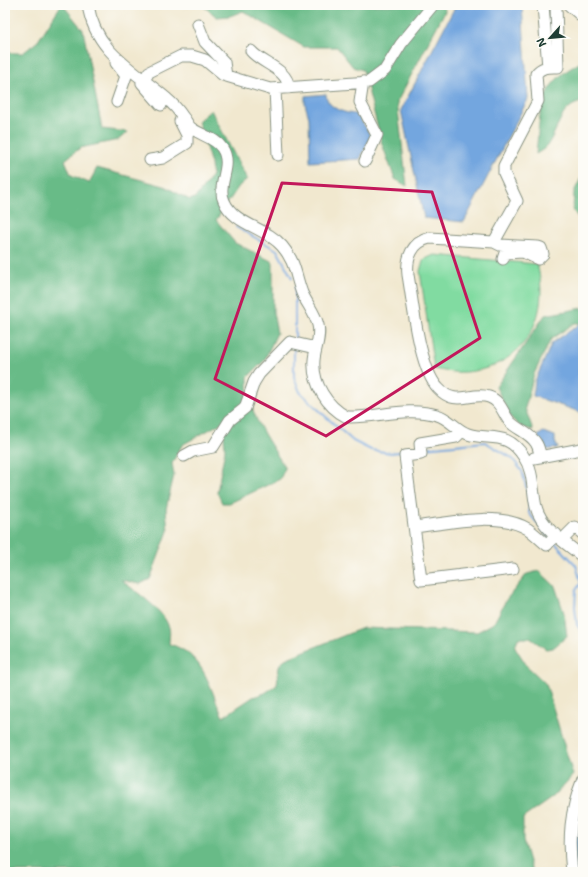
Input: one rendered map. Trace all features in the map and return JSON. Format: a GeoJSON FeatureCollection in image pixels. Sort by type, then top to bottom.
{"type":"FeatureCollection","features":[{"type":"Feature","properties":{"kind":"street"},"geometry":{"type":"LineString","coordinates":[[88,5],[90,20],[97,34],[113,55],[116,63],[126,76],[117,102]]}},
{"type":"Feature","properties":{"kind":"street"},"geometry":{"type":"LineString","coordinates":[[147,76],[181,56],[192,56],[205,60],[226,76],[275,89],[369,82],[385,70],[401,44],[433,5]]}},
{"type":"Feature","properties":{"kind":"street"},"geometry":{"type":"LineString","coordinates":[[543,5],[548,67]]}},
{"type":"Feature","properties":{"kind":"street"},"geometry":{"type":"LineString","coordinates":[[494,242],[517,201],[504,173],[504,166],[538,101],[536,74],[539,70],[548,67],[558,67],[557,5]]}},
{"type":"Feature","properties":{"kind":"street"},"geometry":{"type":"LineString","coordinates":[[569,5],[583,17]]}},
{"type":"Feature","properties":{"kind":"street"},"geometry":{"type":"LineString","coordinates":[[198,24],[205,42],[224,62],[226,76]]}},
{"type":"Feature","properties":{"kind":"street"},"geometry":{"type":"LineString","coordinates":[[251,51],[255,56],[271,65],[283,75],[289,82],[289,88]]}},
{"type":"Feature","properties":{"kind":"street"},"geometry":{"type":"LineString","coordinates":[[113,55],[147,76],[187,135],[186,143],[163,158],[150,160]]}},
{"type":"Feature","properties":{"kind":"street"},"geometry":{"type":"LineString","coordinates":[[363,82],[360,102],[377,135],[365,161]]}},
{"type":"Feature","properties":{"kind":"street"},"geometry":{"type":"LineString","coordinates":[[275,89],[278,155]]}},
{"type":"Feature","properties":{"kind":"street"},"geometry":{"type":"LineString","coordinates":[[166,104],[190,127],[218,144],[223,149],[227,166],[221,195],[229,209],[240,219],[274,237],[294,262],[302,292],[318,325],[319,334],[314,370],[324,398],[339,413],[347,417],[355,418],[389,412],[428,412],[440,415],[462,431],[469,434],[494,436],[516,446],[526,460],[532,477],[538,513],[542,521],[583,557]]}},
{"type":"Feature","properties":{"kind":"street"},"geometry":{"type":"LineString","coordinates":[[503,258],[505,253],[524,252],[538,259],[543,254],[541,248],[538,247],[500,245],[494,242],[430,238],[424,240],[412,250],[408,257],[408,270],[419,343],[430,376],[439,389],[454,398],[484,396],[490,398],[500,405],[511,422],[533,439],[537,444],[540,457]]}},
{"type":"Feature","properties":{"kind":"street"},"geometry":{"type":"LineString","coordinates":[[184,456],[192,451],[213,447],[230,420],[245,408],[258,374],[290,342],[316,348]]}},
{"type":"Feature","properties":{"kind":"street"},"geometry":{"type":"LineString","coordinates":[[462,431],[456,436],[420,443],[421,454],[405,456],[416,527],[421,580],[513,569]]}},
{"type":"Feature","properties":{"kind":"street"},"geometry":{"type":"LineString","coordinates":[[526,460],[581,449]]}},
{"type":"Feature","properties":{"kind":"street"},"geometry":{"type":"LineString","coordinates":[[416,527],[488,519],[509,522],[528,529],[547,545],[575,527],[583,534]]}},
{"type":"Feature","properties":{"kind":"street"},"geometry":{"type":"LineString","coordinates":[[572,872],[570,827],[579,801],[583,779]]}},
{"type":"Feature","properties":{"kind":"highlighted area"},"geometry":{"type":"Polygon","coordinates":[[[282,183],[432,192],[480,338],[326,436],[215,379],[282,183]]]}},
{"type":"Feature","properties":{"kind":"green space"},"geometry":{"type":"Polygon","coordinates":[[[61,5],[63,5],[83,30],[102,129],[128,132],[118,140],[80,148],[65,160],[71,175],[89,183],[97,168],[164,186],[190,200],[196,197],[212,176],[211,164],[198,121],[211,110],[247,179],[239,186],[216,220],[235,243],[273,262],[273,312],[277,333],[264,361],[248,377],[251,403],[259,425],[285,468],[280,479],[230,503],[222,503],[217,492],[225,450],[223,422],[182,445],[172,463],[174,475],[166,509],[168,531],[150,579],[140,584],[121,580],[148,601],[165,619],[169,627],[169,644],[181,649],[191,656],[198,664],[204,673],[223,717],[253,697],[265,693],[277,685],[279,666],[285,659],[363,628],[477,632],[494,623],[506,600],[527,574],[539,571],[555,586],[564,613],[567,636],[553,648],[546,649],[530,638],[518,638],[515,647],[527,666],[546,684],[573,775],[553,797],[523,818],[523,841],[532,872],[132,872],[126,869],[107,867],[107,872],[5,872],[5,42],[10,53],[23,53],[38,41],[61,5]]]}},
{"type":"Feature","properties":{"kind":"green space"},"geometry":{"type":"Polygon","coordinates":[[[202,5],[444,5],[445,11],[397,102],[407,186],[395,179],[382,144],[363,70],[353,67],[337,47],[304,47],[243,11],[230,16],[217,17],[202,5]]]}},
{"type":"Feature","properties":{"kind":"green space"},"geometry":{"type":"Polygon","coordinates":[[[583,61],[583,102],[575,104],[564,113],[546,147],[536,154],[541,111],[544,99],[549,89],[557,79],[583,61]]]}},
{"type":"Feature","properties":{"kind":"green space"},"geometry":{"type":"Polygon","coordinates":[[[583,174],[583,222],[580,221],[573,210],[574,192],[583,174]]]}},
{"type":"Feature","properties":{"kind":"green space"},"geometry":{"type":"Polygon","coordinates":[[[434,255],[537,264],[541,289],[539,312],[531,332],[518,349],[502,361],[482,369],[459,372],[434,369],[420,271],[423,260],[434,255]]]}},
{"type":"Feature","properties":{"kind":"green space"},"geometry":{"type":"Polygon","coordinates":[[[583,308],[583,323],[575,323],[551,339],[534,374],[525,408],[533,430],[521,427],[511,418],[496,387],[545,315],[583,308]]]}},
{"type":"Feature","properties":{"kind":"water"},"geometry":{"type":"Polygon","coordinates":[[[456,5],[522,5],[528,99],[464,222],[424,218],[401,110],[456,5]]]}},
{"type":"Feature","properties":{"kind":"water"},"geometry":{"type":"Polygon","coordinates":[[[326,94],[329,103],[337,109],[348,113],[357,114],[371,136],[360,159],[310,162],[309,118],[305,104],[305,96],[326,94]]]}},
{"type":"Feature","properties":{"kind":"water"},"geometry":{"type":"Polygon","coordinates":[[[583,322],[583,346],[579,370],[583,413],[533,396],[535,381],[552,343],[583,322]]]}},
{"type":"Feature","properties":{"kind":"water"},"geometry":{"type":"Polygon","coordinates":[[[543,432],[555,436],[555,442],[558,448],[544,450],[538,436],[543,432]]]}},
{"type":"Feature","properties":{"kind":"water"},"geometry":{"type":"Polygon","coordinates":[[[583,787],[583,872],[575,872],[573,831],[583,787]]]}},
{"type":"Feature","properties":{"kind":"waterway"},"geometry":{"type":"LineString","coordinates":[[236,227],[277,250],[292,278]]}},
{"type":"Feature","properties":{"kind":"waterway"},"geometry":{"type":"LineString","coordinates":[[295,287],[295,339]]}},
{"type":"Feature","properties":{"kind":"waterway"},"geometry":{"type":"LineString","coordinates":[[294,347],[294,377],[300,392],[324,415],[353,441],[371,450],[391,453],[406,451]]}},
{"type":"Feature","properties":{"kind":"waterway"},"geometry":{"type":"LineString","coordinates":[[424,448],[485,442],[512,458],[522,471],[529,498],[529,513],[549,538]]}},
{"type":"Feature","properties":{"kind":"waterway"},"geometry":{"type":"LineString","coordinates":[[554,542],[576,565],[581,583],[576,590],[575,607],[577,625],[583,633]]}}]}
